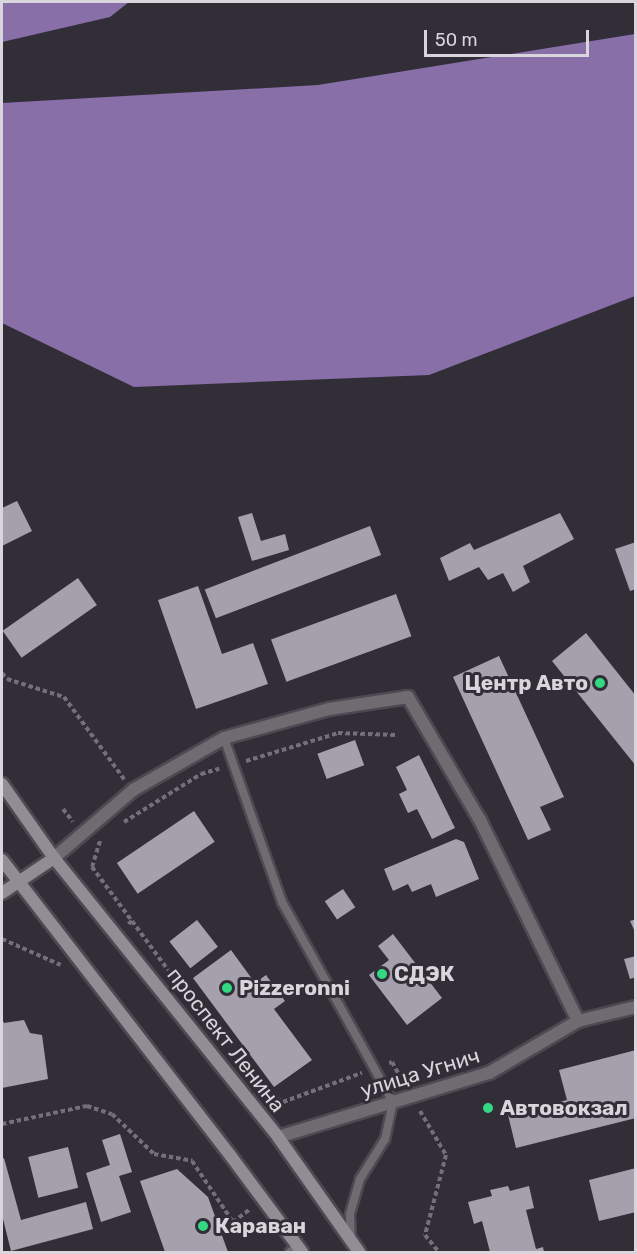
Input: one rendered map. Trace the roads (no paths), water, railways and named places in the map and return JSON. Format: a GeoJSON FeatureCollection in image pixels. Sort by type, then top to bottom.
{"type":"FeatureCollection","features":[{"type":"Feature","properties":{"kind":"main road","name":"проспект Ленина"},"geometry":{"type":"LineString","coordinates":[[2,784],[54,858],[278,1137],[359,1252]]}},
{"type":"Feature","properties":{"kind":"main road"},"geometry":{"type":"LineString","coordinates":[[2,893],[20,884],[54,858]]}},
{"type":"Feature","properties":{"kind":"main road"},"geometry":{"type":"LineString","coordinates":[[2,860],[230,1155],[296,1251]]}},
{"type":"Feature","properties":{"kind":"street"},"geometry":{"type":"LineString","coordinates":[[54,858],[133,790],[224,738],[329,709],[408,697],[480,820],[578,1021]]}},
{"type":"Feature","properties":{"kind":"street","name":"улица Угнич"},"geometry":{"type":"LineString","coordinates":[[278,1137],[489,1073],[578,1021],[636,1007]]}},
{"type":"Feature","properties":{"kind":"lane"},"geometry":{"type":"LineString","coordinates":[[224,738],[282,902],[393,1102],[385,1139],[360,1179],[350,1215],[351,1240]]}},
{"type":"Feature","properties":{"kind":"place","name":"Центр Авто"},"geometry":{"type":"Point","coordinates":[600,683]}},
{"type":"Feature","properties":{"kind":"place","name":"СДЭК"},"geometry":{"type":"Point","coordinates":[382,974]}},
{"type":"Feature","properties":{"kind":"place","name":"Pizzeronni"},"geometry":{"type":"Point","coordinates":[227,988]}},
{"type":"Feature","properties":{"kind":"place","name":"Автовокзал"},"geometry":{"type":"Point","coordinates":[488,1108]}},
{"type":"Feature","properties":{"kind":"place","name":"Караван"},"geometry":{"type":"Point","coordinates":[203,1226]}}]}
